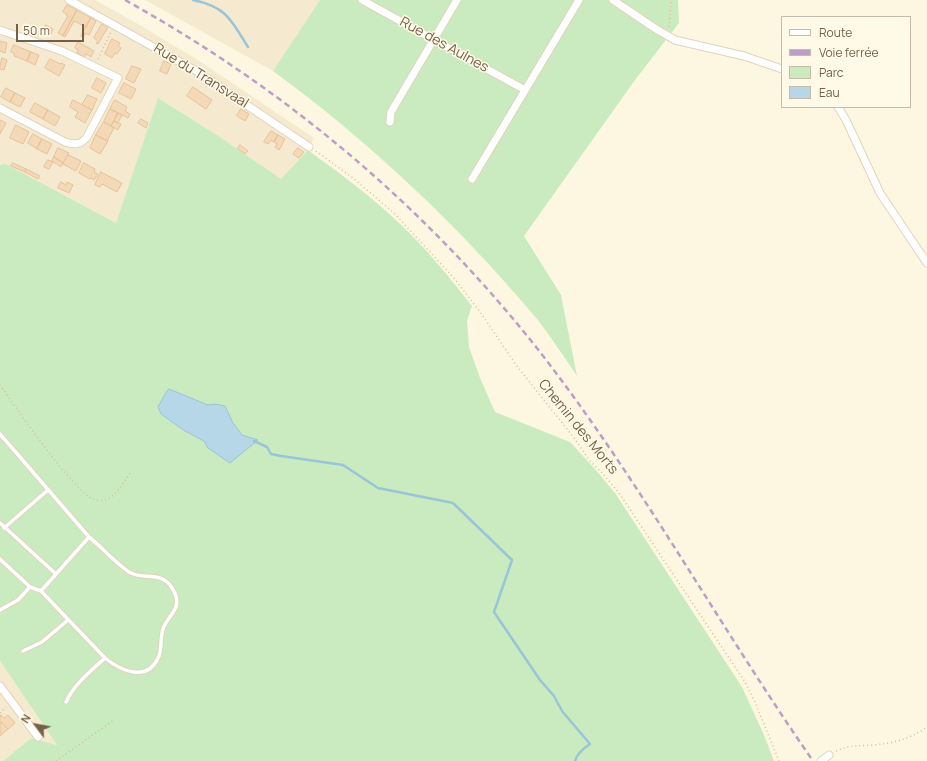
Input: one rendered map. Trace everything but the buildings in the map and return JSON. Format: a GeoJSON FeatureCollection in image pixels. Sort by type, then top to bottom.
{"type":"FeatureCollection","features":[{"type":"Feature","properties":{"kind":"street","name":"Rue du Transvaal"},"geometry":{"type":"LineString","coordinates":[[69,0],[206,76],[309,146]]}},
{"type":"Feature","properties":{"kind":"street","name":"Rue des Aulnes"},"geometry":{"type":"LineString","coordinates":[[362,0],[525,90]]}},
{"type":"Feature","properties":{"kind":"street"},"geometry":{"type":"LineString","coordinates":[[390,122],[391,112],[457,0]]}},
{"type":"Feature","properties":{"kind":"street"},"geometry":{"type":"LineString","coordinates":[[472,179],[579,0]]}},
{"type":"Feature","properties":{"kind":"street"},"geometry":{"type":"LineString","coordinates":[[613,0],[669,37],[680,42],[744,56],[781,69]]}},
{"type":"Feature","properties":{"kind":"street"},"geometry":{"type":"LineString","coordinates":[[0,30],[55,48],[118,78],[87,137],[80,144],[65,142],[0,108]]}},
{"type":"Feature","properties":{"kind":"street"},"geometry":{"type":"LineString","coordinates":[[839,108],[846,120],[880,192],[927,263]]}},
{"type":"Feature","properties":{"kind":"street"},"geometry":{"type":"LineString","coordinates":[[0,686],[38,737]]}},
{"type":"Feature","properties":{"kind":"street"},"geometry":{"type":"LineString","coordinates":[[821,761],[829,755]]}},
{"type":"Feature","properties":{"kind":"lane"},"geometry":{"type":"LineString","coordinates":[[0,434],[89,536],[127,571],[134,575],[159,577],[172,587],[176,596],[175,610],[163,630],[160,652],[156,661],[153,665],[140,672],[130,672],[120,668],[105,658],[41,591],[30,588],[0,559]]}},
{"type":"Feature","properties":{"kind":"lane"},"geometry":{"type":"LineString","coordinates":[[4,528],[48,490]]}},
{"type":"Feature","properties":{"kind":"lane"},"geometry":{"type":"LineString","coordinates":[[0,523],[56,574]]}},
{"type":"Feature","properties":{"kind":"lane"},"geometry":{"type":"LineString","coordinates":[[41,591],[89,536]]}},
{"type":"Feature","properties":{"kind":"lane"},"geometry":{"type":"LineString","coordinates":[[0,610],[22,596],[30,588]]}},
{"type":"Feature","properties":{"kind":"lane"},"geometry":{"type":"LineString","coordinates":[[23,651],[45,640],[68,620]]}},
{"type":"Feature","properties":{"kind":"lane"},"geometry":{"type":"LineString","coordinates":[[66,702],[71,691],[77,684],[105,658]]}},
{"type":"Feature","properties":{"kind":"path"},"geometry":{"type":"LineString","coordinates":[[669,37],[671,0]]}},
{"type":"Feature","properties":{"kind":"path"},"geometry":{"type":"LineString","coordinates":[[95,66],[115,25]]}},
{"type":"Feature","properties":{"kind":"path","name":"Chemin des Morts"},"geometry":{"type":"LineString","coordinates":[[309,146],[353,178],[394,213],[454,278],[478,308],[516,365],[575,439],[589,460],[603,474],[619,494],[718,641],[745,682],[779,761]]}},
{"type":"Feature","properties":{"kind":"path"},"geometry":{"type":"LineString","coordinates":[[0,385],[46,448],[76,484],[92,499],[106,500],[112,496],[132,471]]}},
{"type":"Feature","properties":{"kind":"path"},"geometry":{"type":"LineString","coordinates":[[56,761],[114,720]]}},
{"type":"Feature","properties":{"kind":"path"},"geometry":{"type":"LineString","coordinates":[[829,755],[848,746],[900,741],[913,736],[927,727]]}},
{"type":"Feature","properties":{"kind":"shaded area"},"geometry":{"type":"Polygon","coordinates":[[[0,0],[95,0],[198,60],[314,138],[308,150],[281,180],[217,135],[158,98],[116,223],[6,164],[0,165],[0,0]]]}},
{"type":"Feature","properties":{"kind":"shaded area"},"geometry":{"type":"Polygon","coordinates":[[[145,0],[320,0],[273,71],[145,0]]]}},
{"type":"Feature","properties":{"kind":"shaded area"},"geometry":{"type":"Polygon","coordinates":[[[0,661],[57,745],[31,738],[3,761],[0,761],[0,661]]]}},
{"type":"Feature","properties":{"kind":"green space"},"geometry":{"type":"Polygon","coordinates":[[[320,0],[678,0],[679,23],[635,80],[524,236],[561,295],[577,376],[537,319],[477,251],[379,156],[309,98],[273,71],[320,0]]]}},
{"type":"Feature","properties":{"kind":"green space"},"geometry":{"type":"Polygon","coordinates":[[[158,98],[217,135],[281,179],[308,150],[377,203],[419,242],[472,306],[467,321],[469,347],[480,378],[495,412],[570,442],[615,493],[742,687],[774,761],[3,761],[31,738],[57,745],[0,661],[0,165],[6,164],[116,223],[158,98]]]}},
{"type":"Feature","properties":{"kind":"water"},"geometry":{"type":"Polygon","coordinates":[[[169,389],[208,405],[215,404],[225,406],[233,423],[242,435],[258,440],[230,463],[208,448],[204,441],[185,431],[161,414],[158,407],[169,389]]]}},
{"type":"Feature","properties":{"kind":"waterway"},"geometry":{"type":"LineString","coordinates":[[193,0],[214,6],[227,16],[248,47]]}},
{"type":"Feature","properties":{"kind":"waterway"},"geometry":{"type":"LineString","coordinates":[[254,441],[267,447],[271,454],[343,465],[378,488],[453,503],[512,560],[494,612],[540,680],[554,696],[562,711],[590,744],[579,753],[575,761]]}},
{"type":"Feature","properties":{"kind":"railway"},"geometry":{"type":"LineString","coordinates":[[125,0],[186,36],[244,74],[300,115],[354,159],[406,205],[456,255],[503,306],[583,409],[650,509],[779,711],[813,761]]}}]}
